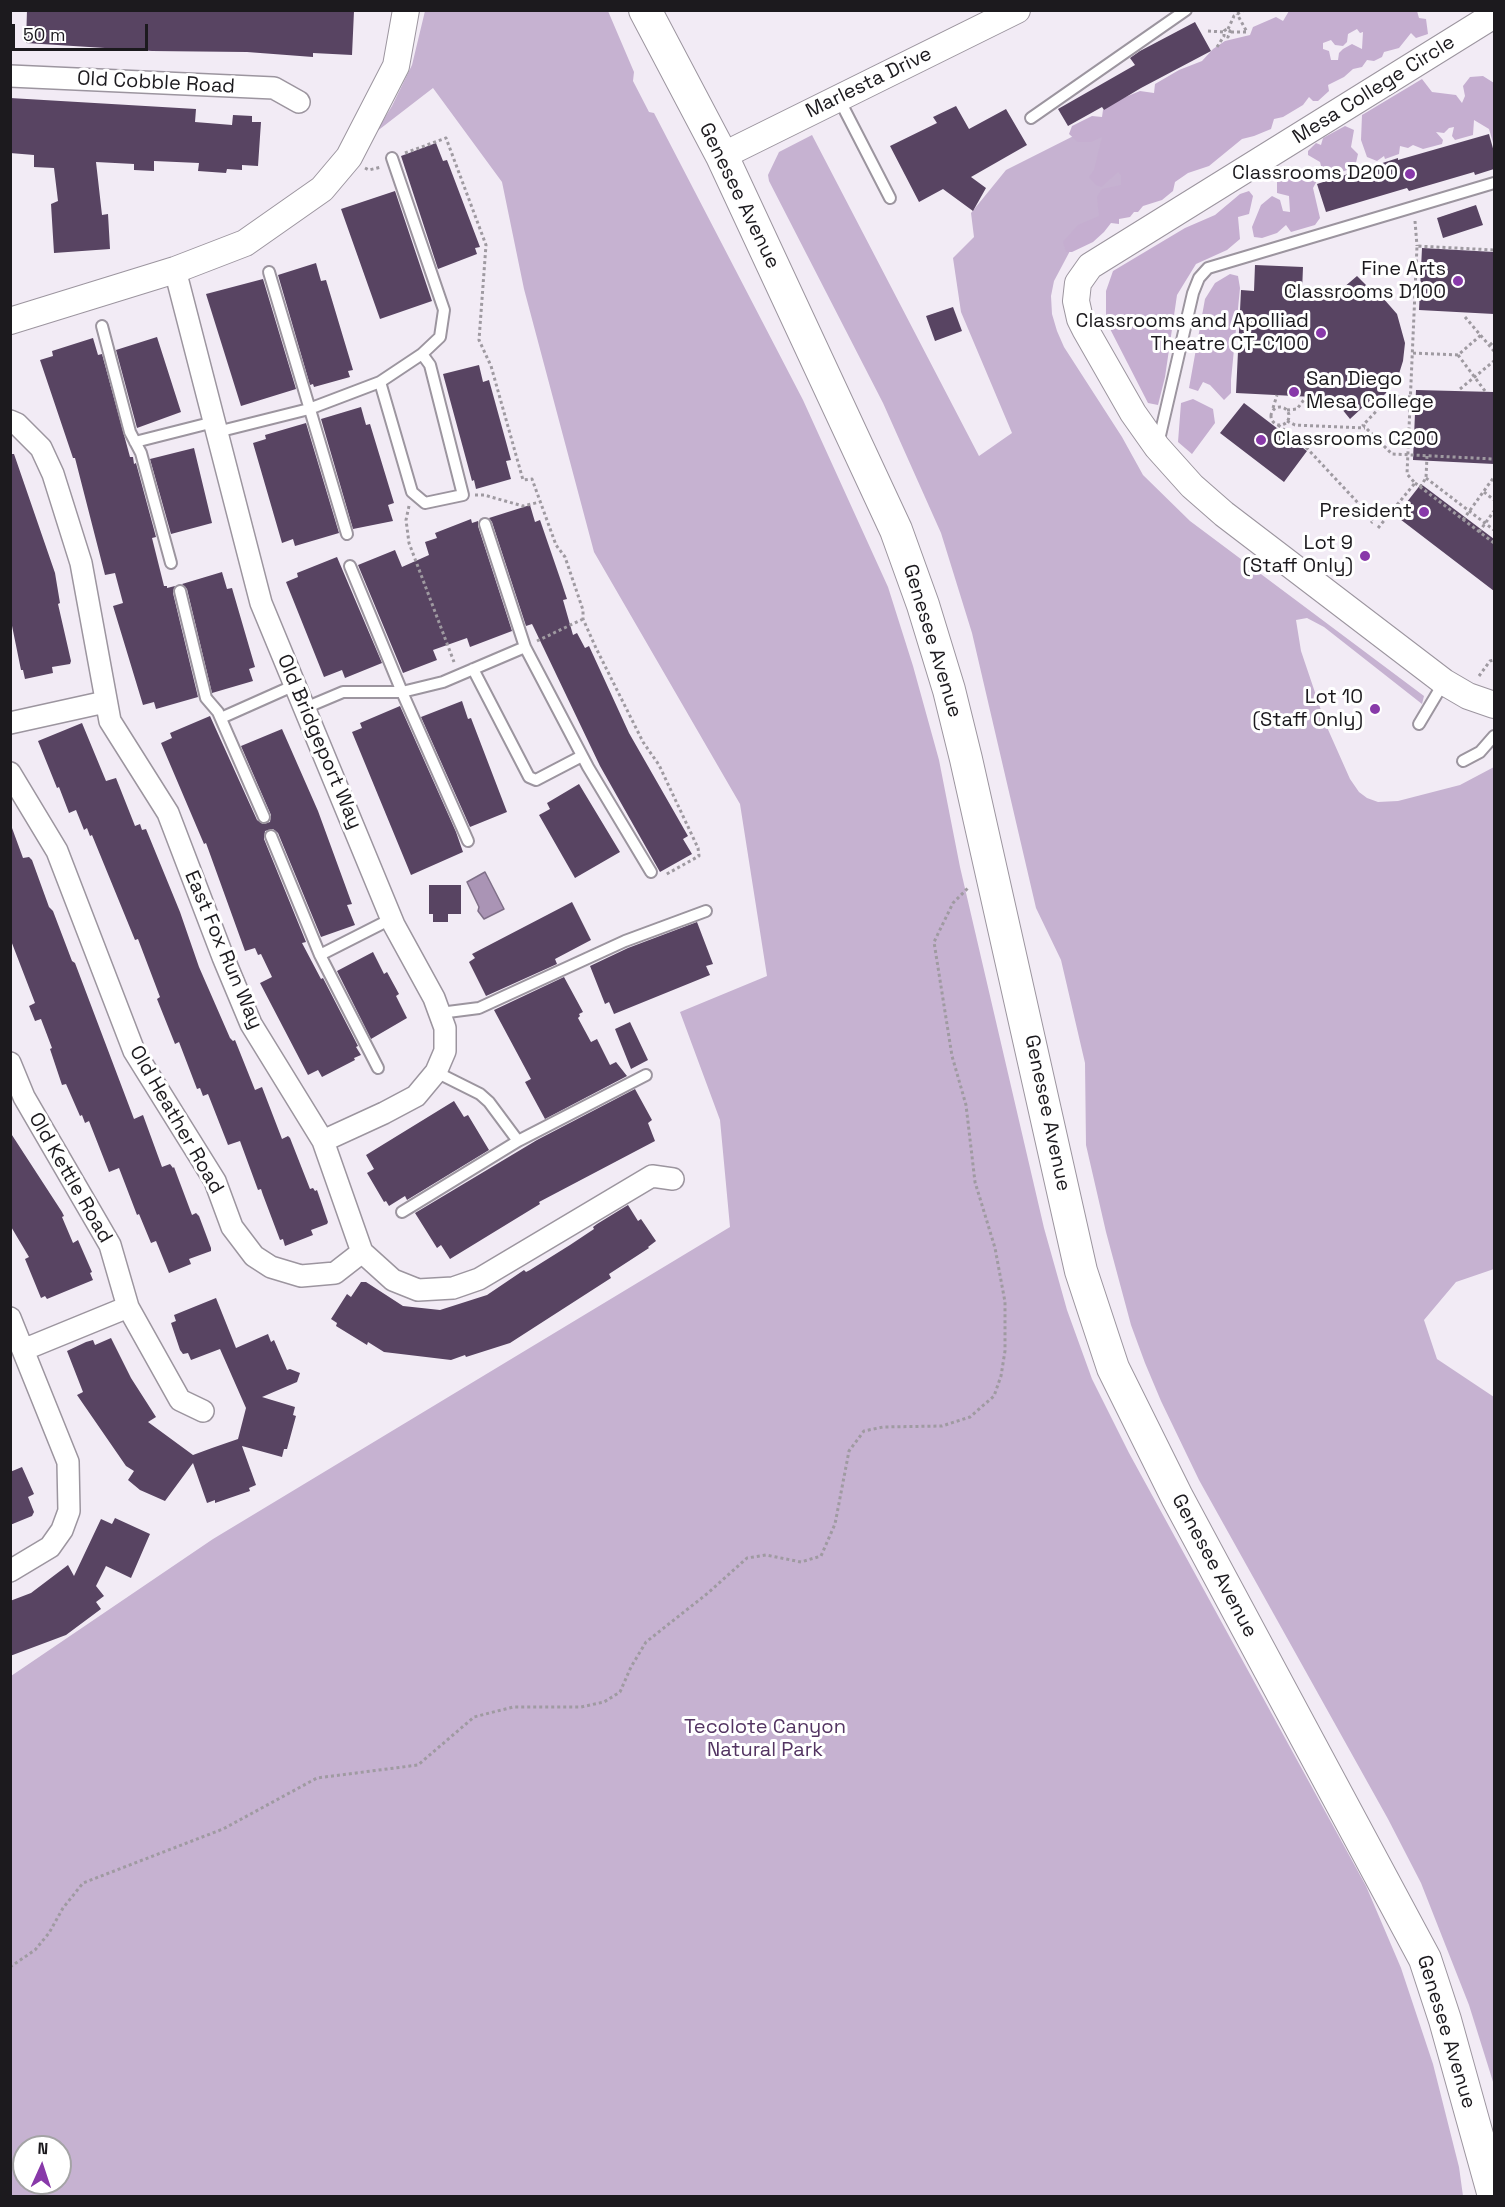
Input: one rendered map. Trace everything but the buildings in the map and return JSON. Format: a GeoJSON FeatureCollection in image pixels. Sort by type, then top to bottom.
{"type":"FeatureCollection","features":[{"type":"Feature","properties":{"kind":"main road","name":"Genesee Avenue"},"geometry":{"type":"LineString","coordinates":[[645,10],[722,156],[896,530],[923,605],[949,690],[1082,1271],[1113,1368],[1177,1497],[1364,1841],[1425,1959],[1445,2020],[1494,2196]]}},
{"type":"Feature","properties":{"kind":"street"},"geometry":{"type":"LineString","coordinates":[[10,321],[175,270],[245,243],[322,189],[349,157],[396,66],[406,10]]}},
{"type":"Feature","properties":{"kind":"street","name":"Marlesta Drive"},"geometry":{"type":"LineString","coordinates":[[722,156],[1017,10]]}},
{"type":"Feature","properties":{"kind":"street","name":"Mesa College Circle"},"geometry":{"type":"LineString","coordinates":[[1494,15],[1114,251],[1085,271],[1077,289],[1080,319],[1133,413],[1157,447],[1192,486],[1224,514],[1444,682],[1468,696],[1494,705]]}},
{"type":"Feature","properties":{"kind":"street","name":"Old Cobble Road"},"geometry":{"type":"LineString","coordinates":[[10,76],[274,88],[299,102]]}},
{"type":"Feature","properties":{"kind":"street","name":"Old Bridgeport Way"},"geometry":{"type":"LineString","coordinates":[[175,270],[261,603],[391,919],[434,998],[445,1028],[445,1051],[436,1072],[416,1096],[323,1141]]}},
{"type":"Feature","properties":{"kind":"street","name":"East Fox Run Way"},"geometry":{"type":"LineString","coordinates":[[10,421],[17,424],[41,448],[53,474],[81,563],[110,721],[168,813],[251,1023],[323,1141],[362,1252],[393,1280],[418,1290],[453,1288],[479,1279],[652,1176],[674,1179]]}},
{"type":"Feature","properties":{"kind":"street"},"geometry":{"type":"LineString","coordinates":[[10,723],[105,702]]}},
{"type":"Feature","properties":{"kind":"street","name":"Old Heather Road"},"geometry":{"type":"LineString","coordinates":[[10,773],[57,851],[134,1051],[215,1181],[232,1227],[254,1256],[271,1267],[302,1276],[335,1273],[362,1252]]}},
{"type":"Feature","properties":{"kind":"street","name":"Old Kettle Road"},"geometry":{"type":"LineString","coordinates":[[10,1063],[24,1097],[110,1245],[128,1307],[180,1400],[203,1411]]}},
{"type":"Feature","properties":{"kind":"street"},"geometry":{"type":"LineString","coordinates":[[23,1350],[128,1307]]}},
{"type":"Feature","properties":{"kind":"street"},"geometry":{"type":"LineString","coordinates":[[10,1318],[68,1462],[69,1511],[62,1530],[50,1547],[10,1571]]}},
{"type":"Feature","properties":{"kind":"lane"},"geometry":{"type":"LineString","coordinates":[[1031,118],[1186,10]]}},
{"type":"Feature","properties":{"kind":"lane"},"geometry":{"type":"LineString","coordinates":[[839,99],[890,198]]}},
{"type":"Feature","properties":{"kind":"lane"},"geometry":{"type":"LineString","coordinates":[[135,442],[309,409],[380,382],[422,354],[440,337],[444,310],[392,158]]}},
{"type":"Feature","properties":{"kind":"lane"},"geometry":{"type":"LineString","coordinates":[[1157,447],[1193,293],[1199,278],[1208,268],[1494,183]]}},
{"type":"Feature","properties":{"kind":"lane"},"geometry":{"type":"LineString","coordinates":[[269,272],[347,534]]}},
{"type":"Feature","properties":{"kind":"lane"},"geometry":{"type":"LineString","coordinates":[[102,326],[130,432],[141,453],[171,563]]}},
{"type":"Feature","properties":{"kind":"lane"},"geometry":{"type":"LineString","coordinates":[[380,382],[412,492],[425,504],[463,495],[430,365],[422,354]]}},
{"type":"Feature","properties":{"kind":"lane"},"geometry":{"type":"LineString","coordinates":[[485,524],[525,647],[582,756],[651,872]]}},
{"type":"Feature","properties":{"kind":"lane"},"geometry":{"type":"LineString","coordinates":[[350,566],[402,692],[468,841]]}},
{"type":"Feature","properties":{"kind":"lane"},"geometry":{"type":"LineString","coordinates":[[180,591],[206,698],[218,711],[264,817]]}},
{"type":"Feature","properties":{"kind":"lane"},"geometry":{"type":"LineString","coordinates":[[305,708],[343,692],[402,692],[442,682],[525,647]]}},
{"type":"Feature","properties":{"kind":"lane"},"geometry":{"type":"LineString","coordinates":[[473,669],[529,777],[536,780],[582,756]]}},
{"type":"Feature","properties":{"kind":"lane"},"geometry":{"type":"LineString","coordinates":[[1419,724],[1444,682]]}},
{"type":"Feature","properties":{"kind":"lane"},"geometry":{"type":"LineString","coordinates":[[221,718],[295,685]]}},
{"type":"Feature","properties":{"kind":"lane"},"geometry":{"type":"LineString","coordinates":[[1462,761],[1480,752],[1494,736]]}},
{"type":"Feature","properties":{"kind":"lane"},"geometry":{"type":"LineString","coordinates":[[271,836],[320,955],[378,1068]]}},
{"type":"Feature","properties":{"kind":"lane"},"geometry":{"type":"LineString","coordinates":[[440,1013],[479,1008],[625,941],[706,911]]}},
{"type":"Feature","properties":{"kind":"lane"},"geometry":{"type":"LineString","coordinates":[[320,955],[391,919]]}},
{"type":"Feature","properties":{"kind":"lane"},"geometry":{"type":"LineString","coordinates":[[436,1072],[480,1094],[489,1102],[518,1141]]}},
{"type":"Feature","properties":{"kind":"lane"},"geometry":{"type":"LineString","coordinates":[[402,1212],[518,1141],[646,1075]]}},
{"type":"Feature","properties":{"kind":"path"},"geometry":{"type":"LineString","coordinates":[[1208,32],[1224,34],[1228,37],[1234,16],[1244,10]]}},
{"type":"Feature","properties":{"kind":"path"},"geometry":{"type":"LineString","coordinates":[[1217,47],[1224,34],[1229,31],[1247,32],[1237,14]]}},
{"type":"Feature","properties":{"kind":"path"},"geometry":{"type":"LineString","coordinates":[[349,157],[369,170],[383,166],[382,162],[446,138],[486,245],[479,340],[491,366],[523,480],[532,478],[556,545],[565,557],[583,610],[583,619],[643,742],[659,765],[698,848],[699,856],[663,876],[651,872]]}},
{"type":"Feature","properties":{"kind":"path"},"geometry":{"type":"LineString","coordinates":[[1414,216],[1418,238],[1407,474],[1420,487],[1494,543]]}},
{"type":"Feature","properties":{"kind":"path"},"geometry":{"type":"LineString","coordinates":[[1417,246],[1494,250]]}},
{"type":"Feature","properties":{"kind":"path"},"geometry":{"type":"LineString","coordinates":[[1465,317],[1494,349]]}},
{"type":"Feature","properties":{"kind":"path"},"geometry":{"type":"LineString","coordinates":[[1413,353],[1458,355],[1481,335]]}},
{"type":"Feature","properties":{"kind":"path"},"geometry":{"type":"LineString","coordinates":[[1490,345],[1494,341]]}},
{"type":"Feature","properties":{"kind":"path"},"geometry":{"type":"LineString","coordinates":[[1458,355],[1485,391]]}},
{"type":"Feature","properties":{"kind":"path"},"geometry":{"type":"LineString","coordinates":[[1460,389],[1494,361]]}},
{"type":"Feature","properties":{"kind":"path"},"geometry":{"type":"LineString","coordinates":[[1268,422],[1277,395]]}},
{"type":"Feature","properties":{"kind":"path"},"geometry":{"type":"LineString","coordinates":[[1365,428],[1363,425],[1391,396],[1411,396]]}},
{"type":"Feature","properties":{"kind":"path"},"geometry":{"type":"LineString","coordinates":[[1273,410],[1278,407],[1287,410],[1297,409],[1306,397]]}},
{"type":"Feature","properties":{"kind":"path"},"geometry":{"type":"LineString","coordinates":[[1278,425],[1287,421],[1289,416],[1287,410]]}},
{"type":"Feature","properties":{"kind":"path"},"geometry":{"type":"LineString","coordinates":[[1270,416],[1272,422],[1302,445],[1374,520],[1371,523]]}},
{"type":"Feature","properties":{"kind":"path"},"geometry":{"type":"LineString","coordinates":[[1287,421],[1294,425],[1365,428],[1392,454],[1494,459]]}},
{"type":"Feature","properties":{"kind":"path"},"geometry":{"type":"LineString","coordinates":[[1420,487],[1426,478],[1427,456]]}},
{"type":"Feature","properties":{"kind":"path"},"geometry":{"type":"LineString","coordinates":[[1463,520],[1494,477]]}},
{"type":"Feature","properties":{"kind":"path"},"geometry":{"type":"LineString","coordinates":[[1426,478],[1494,530]]}},
{"type":"Feature","properties":{"kind":"path"},"geometry":{"type":"LineString","coordinates":[[1378,528],[1415,483]]}},
{"type":"Feature","properties":{"kind":"path"},"geometry":{"type":"LineString","coordinates":[[1484,491],[1494,500]]}},
{"type":"Feature","properties":{"kind":"path"},"geometry":{"type":"LineString","coordinates":[[412,492],[406,520],[409,543],[459,675]]}},
{"type":"Feature","properties":{"kind":"path"},"geometry":{"type":"LineString","coordinates":[[463,495],[483,495],[523,506],[540,502]]}},
{"type":"Feature","properties":{"kind":"path"},"geometry":{"type":"LineString","coordinates":[[1479,532],[1494,511]]}},
{"type":"Feature","properties":{"kind":"path"},"geometry":{"type":"LineString","coordinates":[[525,647],[583,619]]}},
{"type":"Feature","properties":{"kind":"path"},"geometry":{"type":"LineString","coordinates":[[1479,676],[1490,661],[1494,660]]}},
{"type":"Feature","properties":{"kind":"path"},"geometry":{"type":"LineString","coordinates":[[10,1967],[35,1950],[83,1883],[223,1829],[317,1778],[418,1765],[474,1717],[513,1707],[581,1707],[604,1702],[620,1692],[646,1642],[708,1593],[747,1558],[766,1555],[801,1562],[821,1556],[835,1524],[849,1451],[864,1431],[883,1427],[942,1426],[970,1417],[994,1396],[1001,1376],[1005,1351],[1005,1302],[995,1248],[975,1182],[966,1106],[952,1056],[934,942],[953,903],[981,874],[992,871]]}},
{"type":"Feature","properties":{"kind":"green space","name":"Tecolote Canyon Natural Park"},"geometry":{"type":"Polygon","coordinates":[[[425,11],[608,11],[634,72],[633,81],[649,112],[654,113],[803,400],[888,587],[939,760],[960,867],[1044,1228],[1067,1310],[1092,1379],[1129,1453],[1366,1886],[1401,1968],[1433,2064],[1459,2167],[1463,2196],[11,2196],[11,1676],[213,1539],[730,1227],[720,1120],[680,1012],[767,976],[740,804],[594,552],[524,289],[502,182],[433,88],[376,132],[412,65],[425,11]]]}},
{"type":"Feature","properties":{"kind":"green space"},"geometry":{"type":"Polygon","coordinates":[[[1143,101],[1129,210],[1071,249],[1054,281],[1051,296],[1052,314],[1064,347],[1122,437],[1143,475],[1190,521],[1424,696],[1422,704],[1324,627],[1307,618],[1296,620],[1301,651],[1326,725],[1350,779],[1359,792],[1378,802],[1398,801],[1460,785],[1494,767],[1494,1269],[1456,1282],[1424,1320],[1437,1359],[1494,1397],[1494,2085],[1469,2005],[1421,1883],[1388,1819],[1199,1480],[1145,1363],[1131,1325],[1086,1145],[1085,1063],[1061,960],[1036,908],[972,633],[941,533],[883,403],[769,181],[768,175],[779,152],[812,135],[979,456],[1012,433],[961,312],[953,258],[974,237],[971,213],[1006,170],[1143,101]]]}},
{"type":"Feature","properties":{"kind":"shaded area"},"geometry":{"type":"Polygon","coordinates":[[[1289,11],[1417,11],[1419,18],[1426,19],[1428,34],[1416,38],[1411,33],[1399,48],[1384,52],[1382,57],[1374,61],[1367,60],[1362,67],[1353,69],[1344,77],[1328,85],[1329,91],[1318,101],[1313,101],[1309,97],[1303,105],[1283,117],[1274,119],[1271,129],[1242,139],[1209,166],[1188,173],[1175,182],[1173,191],[1162,200],[1143,206],[1130,217],[1119,219],[1119,224],[1111,223],[1093,242],[1072,252],[1066,252],[1063,242],[1078,225],[1099,216],[1097,197],[1102,189],[1121,185],[1121,175],[1118,172],[1101,187],[1089,177],[1094,170],[1102,137],[1091,142],[1078,142],[1069,134],[1072,126],[1092,116],[1102,117],[1103,110],[1118,100],[1140,91],[1154,93],[1155,84],[1179,70],[1202,61],[1213,49],[1225,41],[1250,35],[1253,27],[1276,17],[1283,21],[1289,11]],[[1357,29],[1348,34],[1347,42],[1343,46],[1335,45],[1331,40],[1323,43],[1323,49],[1329,51],[1331,60],[1338,60],[1339,53],[1352,44],[1362,49],[1363,32],[1360,33],[1357,29]]]}},
{"type":"Feature","properties":{"kind":"shaded area"},"geometry":{"type":"Polygon","coordinates":[[[1483,76],[1494,83],[1494,146],[1489,129],[1474,120],[1473,135],[1455,140],[1452,136],[1454,127],[1449,128],[1444,133],[1436,132],[1443,140],[1442,144],[1423,149],[1413,145],[1408,148],[1400,146],[1399,154],[1385,159],[1384,156],[1377,161],[1367,157],[1361,140],[1362,115],[1422,79],[1432,92],[1456,95],[1462,103],[1465,96],[1463,86],[1470,77],[1483,76]]]}},
{"type":"Feature","properties":{"kind":"shaded area"},"geometry":{"type":"Polygon","coordinates":[[[1345,126],[1354,130],[1351,147],[1358,154],[1355,167],[1331,176],[1323,173],[1320,162],[1308,155],[1308,151],[1316,143],[1321,145],[1323,138],[1345,126]]]}},
{"type":"Feature","properties":{"kind":"shaded area"},"geometry":{"type":"Polygon","coordinates":[[[1314,170],[1320,175],[1313,188],[1320,218],[1315,225],[1291,232],[1286,225],[1277,233],[1262,238],[1254,237],[1252,227],[1261,205],[1272,196],[1280,200],[1283,211],[1290,212],[1289,196],[1277,193],[1277,180],[1286,173],[1314,170]]]}},
{"type":"Feature","properties":{"kind":"shaded area"},"geometry":{"type":"Polygon","coordinates":[[[1249,191],[1253,196],[1249,214],[1238,217],[1240,239],[1227,250],[1196,264],[1177,295],[1165,377],[1158,405],[1148,403],[1106,321],[1106,291],[1113,271],[1185,228],[1215,215],[1240,194],[1249,191]]]}},
{"type":"Feature","properties":{"kind":"shaded area"},"geometry":{"type":"Polygon","coordinates":[[[1230,274],[1238,276],[1240,288],[1231,393],[1224,400],[1210,385],[1203,382],[1198,391],[1189,388],[1205,299],[1215,283],[1230,274]]]}},
{"type":"Feature","properties":{"kind":"shaded area"},"geometry":{"type":"Polygon","coordinates":[[[1193,399],[1213,409],[1215,423],[1192,454],[1178,442],[1181,403],[1193,399]]]}},
{"type":"Feature","properties":{"kind":"shaded area"},"geometry":{"type":"Polygon","coordinates":[[[485,872],[504,909],[484,919],[478,911],[479,907],[467,882],[485,872]]]}},
{"type":"Feature","properties":{"kind":"place","name":"Classrooms D200"},"geometry":{"type":"Point","coordinates":[1410,174]}},
{"type":"Feature","properties":{"kind":"place","name":"Fine Arts Classrooms D100"},"geometry":{"type":"Point","coordinates":[1458,281]}},
{"type":"Feature","properties":{"kind":"place","name":"Classrooms and Apolliad Theatre CT-C100"},"geometry":{"type":"Point","coordinates":[1321,333]}},
{"type":"Feature","properties":{"kind":"place","name":"San Diego Mesa College"},"geometry":{"type":"Point","coordinates":[1294,392]}},
{"type":"Feature","properties":{"kind":"place","name":"Classrooms C200"},"geometry":{"type":"Point","coordinates":[1261,440]}},
{"type":"Feature","properties":{"kind":"place","name":"President"},"geometry":{"type":"Point","coordinates":[1424,512]}},
{"type":"Feature","properties":{"kind":"place","name":"Lot 9 (Staff Only)"},"geometry":{"type":"Point","coordinates":[1365,556]}},
{"type":"Feature","properties":{"kind":"place","name":"Lot 10 (Staff Only)"},"geometry":{"type":"Point","coordinates":[1375,709]}}]}
